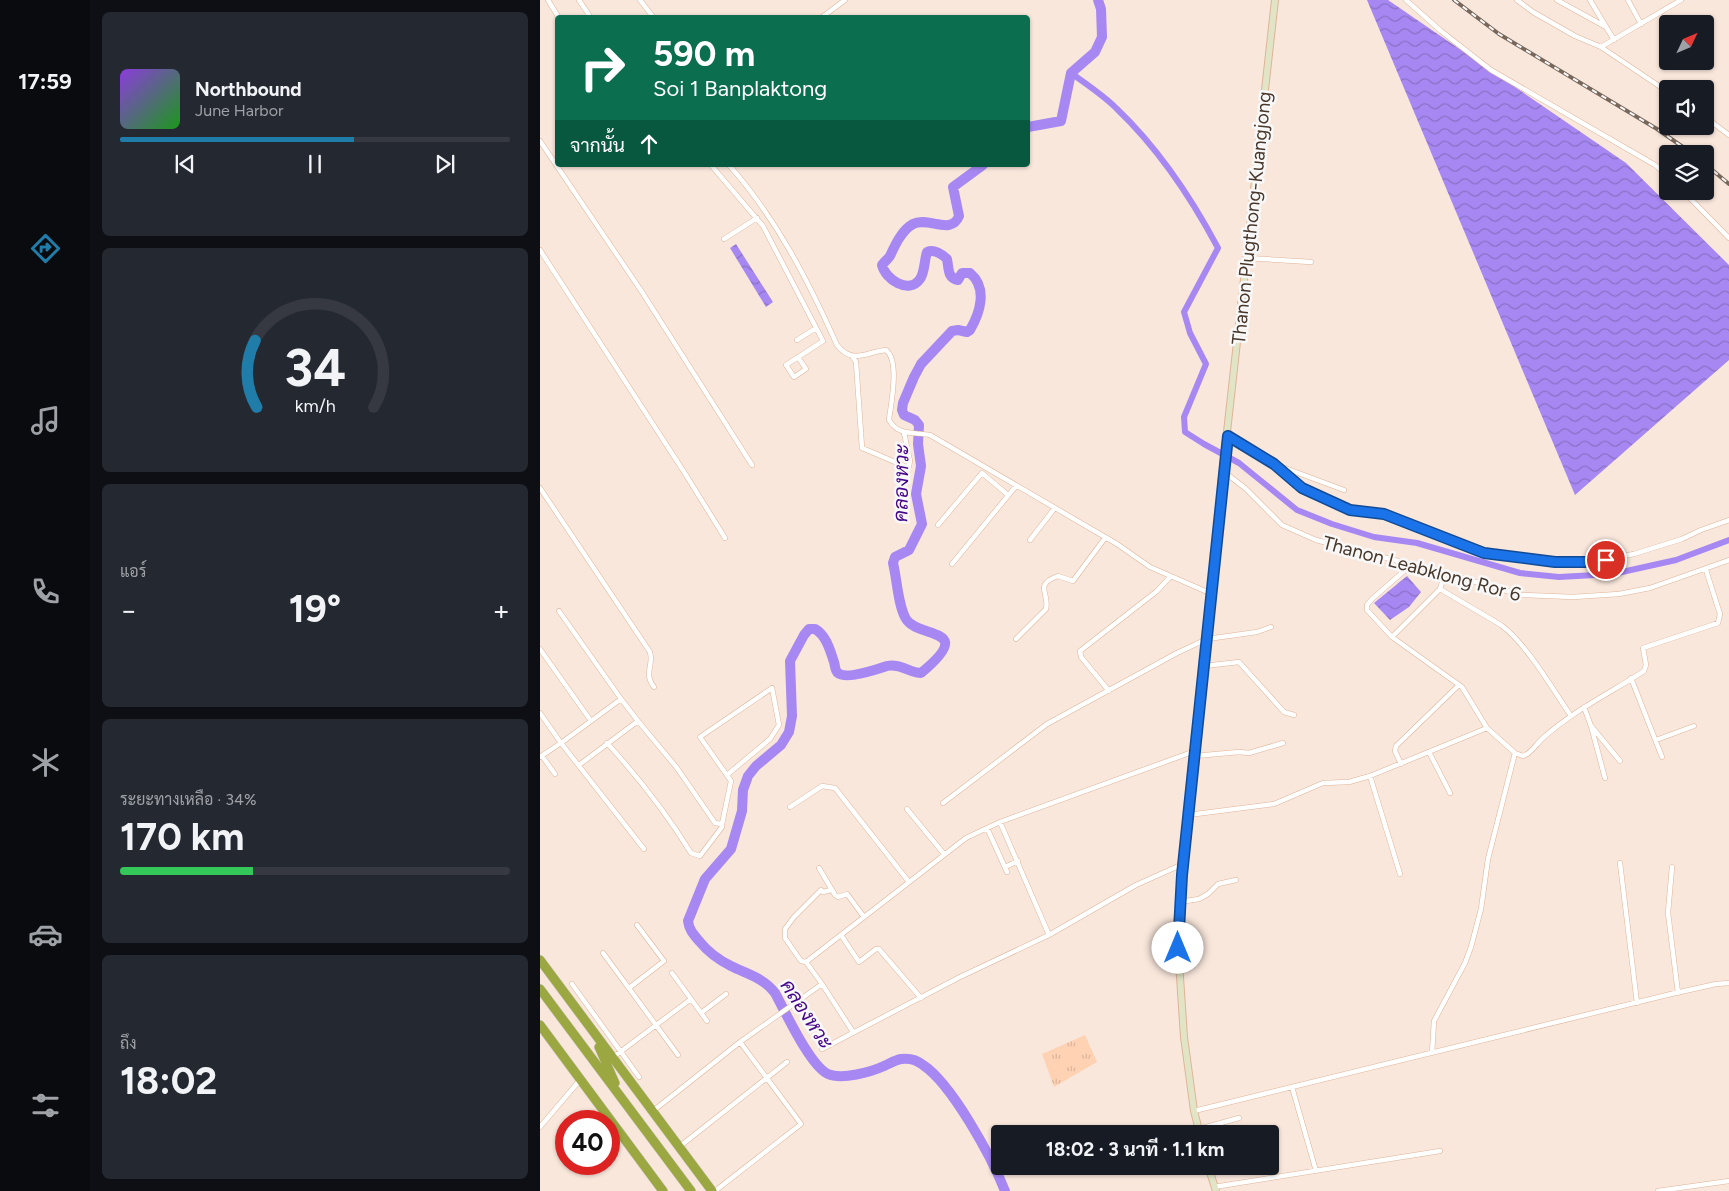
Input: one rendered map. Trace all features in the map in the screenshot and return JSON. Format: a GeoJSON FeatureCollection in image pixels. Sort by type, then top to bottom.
{"type":"FeatureCollection","features":[{"type":"Feature","properties":{"kind":"highway"},"geometry":{"type":"LineString","coordinates":[[540,960],[713,1191]]}},
{"type":"Feature","properties":{"kind":"highway"},"geometry":{"type":"LineString","coordinates":[[540,988],[691,1191]]}},
{"type":"Feature","properties":{"kind":"highway"},"geometry":{"type":"LineString","coordinates":[[540,1025],[663,1191]]}},
{"type":"Feature","properties":{"kind":"highway"},"geometry":{"type":"LineString","coordinates":[[593,1033],[622,1099]]}},
{"type":"Feature","properties":{"kind":"street"},"geometry":{"type":"LineString","coordinates":[[548,0],[558,15]]}},
{"type":"Feature","properties":{"kind":"street"},"geometry":{"type":"LineString","coordinates":[[579,0],[589,15]]}},
{"type":"Feature","properties":{"kind":"street"},"geometry":{"type":"LineString","coordinates":[[640,0],[652,15]]}},
{"type":"Feature","properties":{"kind":"street"},"geometry":{"type":"LineString","coordinates":[[825,15],[845,0]]}},
{"type":"Feature","properties":{"kind":"street","name":"Thanon Plugthong-Kuangjong"},"geometry":{"type":"LineString","coordinates":[[1198,1125],[1184,1037],[1178,934],[1179,902],[1212,594],[1223,471],[1275,0]]}},
{"type":"Feature","properties":{"kind":"street"},"geometry":{"type":"LineString","coordinates":[[1406,0],[1441,31],[1491,70],[1659,168]]}},
{"type":"Feature","properties":{"kind":"street"},"geometry":{"type":"LineString","coordinates":[[1517,0],[1575,36],[1601,47],[1659,86]]}},
{"type":"Feature","properties":{"kind":"street"},"geometry":{"type":"LineString","coordinates":[[1557,0],[1606,28]]}},
{"type":"Feature","properties":{"kind":"street"},"geometry":{"type":"LineString","coordinates":[[1590,0],[1614,40]]}},
{"type":"Feature","properties":{"kind":"street"},"geometry":{"type":"LineString","coordinates":[[1628,0],[1641,24]]}},
{"type":"Feature","properties":{"kind":"street"},"geometry":{"type":"LineString","coordinates":[[1601,47],[1681,0]]}},
{"type":"Feature","properties":{"kind":"street"},"geometry":{"type":"LineString","coordinates":[[1714,124],[1729,135]]}},
{"type":"Feature","properties":{"kind":"street"},"geometry":{"type":"LineString","coordinates":[[540,141],[555,163]]}},
{"type":"Feature","properties":{"kind":"street"},"geometry":{"type":"LineString","coordinates":[[558,167],[642,292],[752,465]]}},
{"type":"Feature","properties":{"kind":"street"},"geometry":{"type":"LineString","coordinates":[[713,167],[763,226],[823,340],[786,365],[794,377],[806,369],[798,357]]}},
{"type":"Feature","properties":{"kind":"street"},"geometry":{"type":"LineString","coordinates":[[731,167],[760,202],[778,230],[802,272],[840,350],[851,356],[856,362],[862,448],[907,467],[910,461],[905,433]]}},
{"type":"Feature","properties":{"kind":"street"},"geometry":{"type":"LineString","coordinates":[[1692,200],[1729,238]]}},
{"type":"Feature","properties":{"kind":"street"},"geometry":{"type":"LineString","coordinates":[[724,239],[757,218]]}},
{"type":"Feature","properties":{"kind":"street"},"geometry":{"type":"LineString","coordinates":[[540,250],[686,474],[725,538]]}},
{"type":"Feature","properties":{"kind":"street"},"geometry":{"type":"LineString","coordinates":[[1247,258],[1311,262]]}},
{"type":"Feature","properties":{"kind":"street"},"geometry":{"type":"LineString","coordinates":[[798,340],[816,328]]}},
{"type":"Feature","properties":{"kind":"street"},"geometry":{"type":"LineString","coordinates":[[851,356],[860,356],[886,350],[893,357],[894,368],[889,420],[892,427],[905,433],[930,435],[1105,538],[1145,564],[1212,594]]}},
{"type":"Feature","properties":{"kind":"street"},"geometry":{"type":"LineString","coordinates":[[1228,436],[1274,464],[1302,488],[1350,510],[1384,514],[1484,553],[1534,560],[1591,562],[1625,556],[1672,543],[1729,520]]}},
{"type":"Feature","properties":{"kind":"street"},"geometry":{"type":"LineString","coordinates":[[1274,464],[1344,490]]}},
{"type":"Feature","properties":{"kind":"street","name":"Thanon Leabklong Ror 6"},"geometry":{"type":"LineString","coordinates":[[1223,471],[1245,488],[1282,524],[1316,540],[1412,564],[1509,592],[1532,596],[1602,596],[1650,588],[1706,570],[1729,560]]}},
{"type":"Feature","properties":{"kind":"street"},"geometry":{"type":"LineString","coordinates":[[938,525],[982,473],[1008,495]]}},
{"type":"Feature","properties":{"kind":"street"},"geometry":{"type":"LineString","coordinates":[[952,564],[1016,486]]}},
{"type":"Feature","properties":{"kind":"street"},"geometry":{"type":"LineString","coordinates":[[540,488],[650,652],[651,660],[648,678],[654,687]]}},
{"type":"Feature","properties":{"kind":"street"},"geometry":{"type":"LineString","coordinates":[[1030,540],[1054,509]]}},
{"type":"Feature","properties":{"kind":"street"},"geometry":{"type":"LineString","coordinates":[[1016,639],[1046,609],[1047,602],[1043,590],[1045,585],[1058,576],[1073,580],[1105,538]]}},
{"type":"Feature","properties":{"kind":"street"},"geometry":{"type":"LineString","coordinates":[[1412,564],[1367,605],[1367,610],[1392,637],[1460,685],[1466,691],[1487,728],[1515,753],[1525,756],[1543,738],[1571,716],[1646,668],[1643,648],[1718,623],[1720,614],[1706,570]]}},
{"type":"Feature","properties":{"kind":"street"},"geometry":{"type":"LineString","coordinates":[[1392,637],[1440,589],[1445,573]]}},
{"type":"Feature","properties":{"kind":"street"},"geometry":{"type":"LineString","coordinates":[[1109,691],[1081,657],[1080,651],[1157,591],[1170,576]]}},
{"type":"Feature","properties":{"kind":"street"},"geometry":{"type":"LineString","coordinates":[[1440,589],[1510,632],[1571,716]]}},
{"type":"Feature","properties":{"kind":"street"},"geometry":{"type":"LineString","coordinates":[[560,611],[620,699],[677,768],[716,823],[722,824]]}},
{"type":"Feature","properties":{"kind":"street"},"geometry":{"type":"LineString","coordinates":[[943,804],[1047,724],[1177,653],[1207,639],[1257,632],[1271,627]]}},
{"type":"Feature","properties":{"kind":"street"},"geometry":{"type":"LineString","coordinates":[[540,649],[592,721]]}},
{"type":"Feature","properties":{"kind":"street"},"geometry":{"type":"LineString","coordinates":[[1204,666],[1239,662],[1284,712],[1294,715]]}},
{"type":"Feature","properties":{"kind":"street"},"geometry":{"type":"LineString","coordinates":[[1631,678],[1662,757]]}},
{"type":"Feature","properties":{"kind":"street"},"geometry":{"type":"LineString","coordinates":[[1401,764],[1395,751],[1396,746],[1460,685]]}},
{"type":"Feature","properties":{"kind":"street"},"geometry":{"type":"LineString","coordinates":[[607,743],[637,776],[672,822],[691,854],[700,856],[722,827],[732,781],[727,775],[700,737],[772,688],[779,725],[770,739],[727,775]]}},
{"type":"Feature","properties":{"kind":"street"},"geometry":{"type":"LineString","coordinates":[[555,774],[541,757],[620,699]]}},
{"type":"Feature","properties":{"kind":"street"},"geometry":{"type":"LineString","coordinates":[[1584,708],[1606,778]]}},
{"type":"Feature","properties":{"kind":"street"},"geometry":{"type":"LineString","coordinates":[[540,713],[644,850]]}},
{"type":"Feature","properties":{"kind":"street"},"geometry":{"type":"LineString","coordinates":[[579,765],[638,721]]}},
{"type":"Feature","properties":{"kind":"street"},"geometry":{"type":"LineString","coordinates":[[1591,726],[1620,760]]}},
{"type":"Feature","properties":{"kind":"street"},"geometry":{"type":"LineString","coordinates":[[1656,740],[1694,726]]}},
{"type":"Feature","properties":{"kind":"street"},"geometry":{"type":"LineString","coordinates":[[1188,815],[1274,804],[1323,783],[1349,782],[1370,776],[1487,728]]}},
{"type":"Feature","properties":{"kind":"street"},"geometry":{"type":"LineString","coordinates":[[806,962],[966,838],[1000,822],[1195,754],[1249,753],[1283,743]]}},
{"type":"Feature","properties":{"kind":"street"},"geometry":{"type":"LineString","coordinates":[[1430,752],[1450,793]]}},
{"type":"Feature","properties":{"kind":"street"},"geometry":{"type":"LineString","coordinates":[[1432,1053],[1434,1021],[1465,963],[1470,947],[1480,909],[1488,859],[1515,753]]}},
{"type":"Feature","properties":{"kind":"street"},"geometry":{"type":"LineString","coordinates":[[1370,776],[1400,874]]}},
{"type":"Feature","properties":{"kind":"street"},"geometry":{"type":"LineString","coordinates":[[790,806],[822,786],[835,788],[908,882]]}},
{"type":"Feature","properties":{"kind":"street"},"geometry":{"type":"LineString","coordinates":[[907,809],[944,854]]}},
{"type":"Feature","properties":{"kind":"street"},"geometry":{"type":"LineString","coordinates":[[1000,822],[1050,936]]}},
{"type":"Feature","properties":{"kind":"street"},"geometry":{"type":"LineString","coordinates":[[987,828],[1006,869],[1018,861]]}},
{"type":"Feature","properties":{"kind":"street"},"geometry":{"type":"LineString","coordinates":[[1620,863],[1637,1003]]}},
{"type":"Feature","properties":{"kind":"street"},"geometry":{"type":"LineString","coordinates":[[822,1049],[960,977],[1050,936],[1136,885],[1183,864]]}},
{"type":"Feature","properties":{"kind":"street"},"geometry":{"type":"LineString","coordinates":[[1672,867],[1668,913],[1678,993]]}},
{"type":"Feature","properties":{"kind":"street"},"geometry":{"type":"LineString","coordinates":[[819,868],[831,890],[837,896],[848,894],[864,917]]}},
{"type":"Feature","properties":{"kind":"street"},"geometry":{"type":"LineString","coordinates":[[1179,902],[1199,899],[1208,894],[1218,884],[1236,880]]}},
{"type":"Feature","properties":{"kind":"street"},"geometry":{"type":"LineString","coordinates":[[831,890],[823,892],[821,890],[794,917],[785,929],[785,938],[801,961],[806,962],[822,984],[853,1032]]}},
{"type":"Feature","properties":{"kind":"street"},"geometry":{"type":"LineString","coordinates":[[629,988],[664,961],[637,925]]}},
{"type":"Feature","properties":{"kind":"street"},"geometry":{"type":"LineString","coordinates":[[841,935],[859,962],[876,949],[879,949],[921,998]]}},
{"type":"Feature","properties":{"kind":"street"},"geometry":{"type":"LineString","coordinates":[[604,953],[678,1055]]}},
{"type":"Feature","properties":{"kind":"street"},"geometry":{"type":"LineString","coordinates":[[672,973],[707,1021]]}},
{"type":"Feature","properties":{"kind":"street"},"geometry":{"type":"LineString","coordinates":[[1194,1111],[1678,993],[1716,984],[1729,983]]}},
{"type":"Feature","properties":{"kind":"street"},"geometry":{"type":"LineString","coordinates":[[572,984],[639,1077]]}},
{"type":"Feature","properties":{"kind":"street"},"geometry":{"type":"LineString","coordinates":[[653,1111],[740,1042],[822,984]]}},
{"type":"Feature","properties":{"kind":"street"},"geometry":{"type":"LineString","coordinates":[[701,1013],[726,994]]}},
{"type":"Feature","properties":{"kind":"street"},"geometry":{"type":"LineString","coordinates":[[612,1058],[691,999]]}},
{"type":"Feature","properties":{"kind":"street"},"geometry":{"type":"LineString","coordinates":[[713,1191],[801,1124],[740,1042]]}},
{"type":"Feature","properties":{"kind":"street"},"geometry":{"type":"LineString","coordinates":[[679,1147],[787,1062]]}},
{"type":"Feature","properties":{"kind":"street"},"geometry":{"type":"LineString","coordinates":[[540,1127],[580,1080]]}},
{"type":"Feature","properties":{"kind":"street"},"geometry":{"type":"LineString","coordinates":[[1292,1087],[1316,1171]]}},
{"type":"Feature","properties":{"kind":"street"},"geometry":{"type":"LineString","coordinates":[[1217,1125],[1239,1118]]}},
{"type":"Feature","properties":{"kind":"street"},"geometry":{"type":"LineString","coordinates":[[1211,1175],[1215,1189],[1440,1151]]}},
{"type":"Feature","properties":{"kind":"street"},"geometry":{"type":"LineString","coordinates":[[1658,1191],[1729,1181]]}},
{"type":"Feature","properties":{"kind":"green space"},"geometry":{"type":"Polygon","coordinates":[[[1085,1035],[1097,1062],[1054,1087],[1042,1054],[1085,1035]]]}},
{"type":"Feature","properties":{"kind":"water"},"geometry":{"type":"Polygon","coordinates":[[[1367,0],[1388,0],[1626,163],[1659,196],[1659,200],[1663,200],[1729,265],[1729,360],[1575,495],[1367,0]]]}},
{"type":"Feature","properties":{"kind":"water"},"geometry":{"type":"Polygon","coordinates":[[[736,244],[773,302],[766,307],[730,248],[736,244]]]}},
{"type":"Feature","properties":{"kind":"water"},"geometry":{"type":"Polygon","coordinates":[[[1407,576],[1421,592],[1409,607],[1390,620],[1374,603],[1407,576]]]}},
{"type":"Feature","properties":{"kind":"waterway","name":"คลองหวะ"},"geometry":{"type":"LineString","coordinates":[[1030,127],[1061,121],[1071,73],[1095,52],[1102,37],[1101,9],[1098,0]]}},
{"type":"Feature","properties":{"kind":"waterway"},"geometry":{"type":"LineString","coordinates":[[1071,73],[1111,103],[1146,139],[1185,192],[1218,248],[1184,312],[1190,333],[1206,364],[1184,417],[1185,432],[1239,463],[1297,510],[1332,524],[1374,537],[1417,543],[1520,573],[1559,577],[1613,574],[1676,560],[1729,540]]}},
{"type":"Feature","properties":{"kind":"waterway","name":"คลองหวะ"},"geometry":{"type":"LineString","coordinates":[[980,167],[953,187],[959,216],[955,222],[951,225],[925,222],[913,224],[902,234],[890,256],[882,265],[892,280],[910,286],[915,284],[922,276],[927,252],[935,252],[947,259],[950,275],[954,279],[958,280],[962,273],[970,273],[976,279],[981,293],[977,316],[970,330],[967,332],[952,331],[921,364],[903,403],[902,410],[904,415],[915,420],[919,425],[918,444],[921,466],[916,494],[922,524],[909,550],[895,557],[893,563],[898,592],[906,619],[912,625],[939,636],[944,641],[944,648],[937,658],[921,673],[892,665],[862,673],[842,675],[836,671],[825,639],[815,629],[809,629],[790,661],[792,716],[789,732],[781,745],[756,766],[748,776],[743,790],[742,811],[731,849],[705,879],[688,921],[692,932],[710,952],[727,964],[760,980],[771,988],[806,1050],[821,1069],[828,1074],[841,1076],[872,1071],[897,1060],[904,1059],[913,1060],[923,1065],[946,1088],[970,1123],[991,1160],[1005,1191]]}},
{"type":"Feature","properties":{"kind":"railway"},"geometry":{"type":"LineString","coordinates":[[1454,0],[1499,34],[1657,129],[1680,145]]}},
{"type":"Feature","properties":{"kind":"railway"},"geometry":{"type":"LineString","coordinates":[[1714,172],[1729,184]]}},
{"type":"Feature","properties":{"kind":"route"},"geometry":{"type":"LineString","coordinates":[[1178,948],[1179,902],[1212,594],[1222,477],[1228,436],[1274,464],[1302,488],[1350,510],[1384,514],[1484,553],[1555,562],[1606,560]]}}]}
